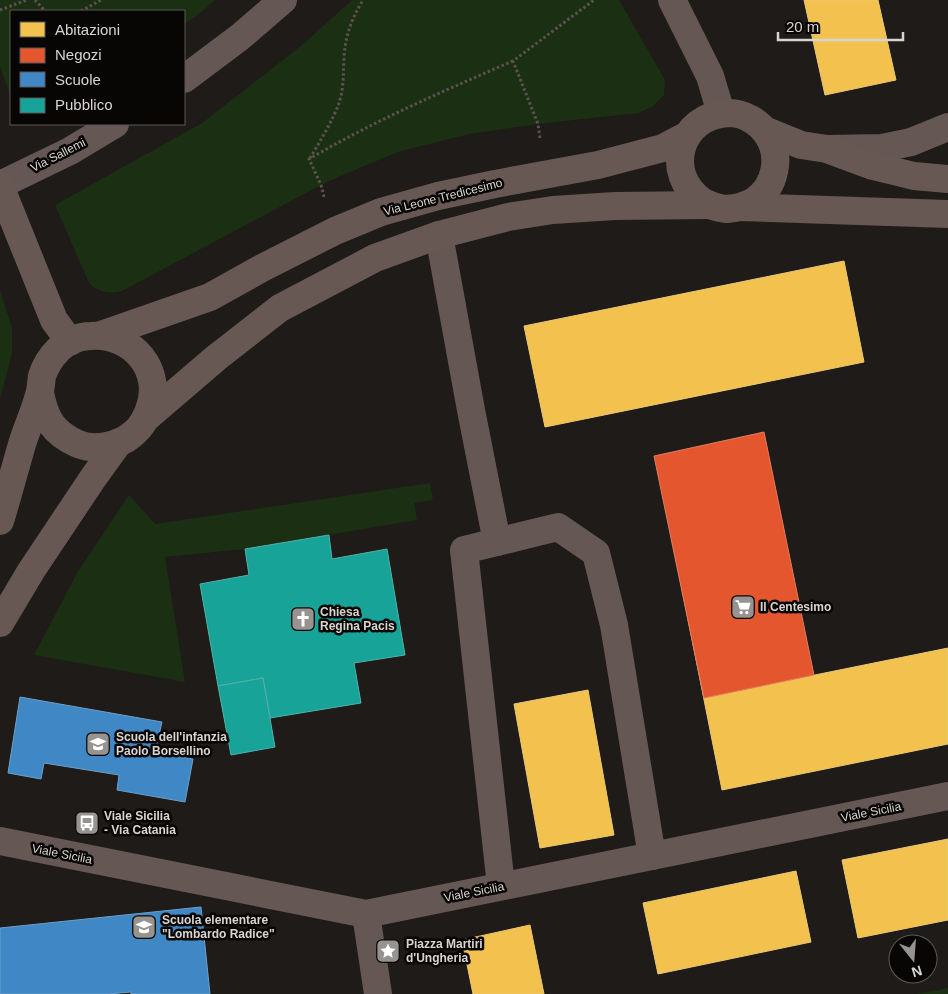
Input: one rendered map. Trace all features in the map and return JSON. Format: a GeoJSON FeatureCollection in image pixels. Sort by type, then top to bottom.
{"type":"FeatureCollection","features":[{"type":"Feature","properties":{"kind":"main road"},"geometry":{"type":"LineString","coordinates":[[709,205],[696,196],[685,184],[680,168],[680,152],[686,136],[696,124],[708,117],[734,113],[746,116],[764,130],[774,149],[776,160],[773,176],[766,190],[754,201],[740,207]]}},
{"type":"Feature","properties":{"kind":"main road"},"geometry":{"type":"LineString","coordinates":[[764,130],[801,145],[827,149],[873,166],[914,176],[948,179]]}},
{"type":"Feature","properties":{"kind":"main road","name":"Via Leone Tredicesimo"},"geometry":{"type":"LineString","coordinates":[[101,335],[210,297],[262,268],[381,212],[438,196],[598,165],[663,148],[686,136]]}},
{"type":"Feature","properties":{"kind":"main road"},"geometry":{"type":"LineString","coordinates":[[0,185],[54,320],[70,342]]}},
{"type":"Feature","properties":{"kind":"main road"},"geometry":{"type":"LineString","coordinates":[[40,393],[43,409],[47,417],[52,425],[66,438],[83,446],[102,447],[120,442],[135,432],[146,418],[216,358],[280,308],[375,258],[438,234],[508,217],[553,210],[615,206],[709,205],[724,209],[740,207],[948,214]]}},
{"type":"Feature","properties":{"kind":"main road"},"geometry":{"type":"LineString","coordinates":[[0,521],[40,393],[42,375],[58,349],[82,336],[101,335],[119,339],[135,350],[147,365],[153,383],[152,401],[146,418]]}},
{"type":"Feature","properties":{"kind":"main road"},"geometry":{"type":"LineString","coordinates":[[0,623],[30,571],[93,478],[120,442]]}},
{"type":"Feature","properties":{"kind":"street"},"geometry":{"type":"LineString","coordinates":[[185,78],[240,37],[283,0]]}},
{"type":"Feature","properties":{"kind":"street"},"geometry":{"type":"LineString","coordinates":[[672,0],[710,76],[721,114]]}},
{"type":"Feature","properties":{"kind":"street","name":"Via Sallemi"},"geometry":{"type":"LineString","coordinates":[[0,185],[70,151],[113,125]]}},
{"type":"Feature","properties":{"kind":"street"},"geometry":{"type":"LineString","coordinates":[[827,149],[882,148],[911,142],[948,127]]}},
{"type":"Feature","properties":{"kind":"street"},"geometry":{"type":"LineString","coordinates":[[438,234],[497,542]]}},
{"type":"Feature","properties":{"kind":"street"},"geometry":{"type":"LineString","coordinates":[[501,886],[464,550],[558,527],[596,552],[614,625],[652,856]]}},
{"type":"Feature","properties":{"kind":"street","name":"Viale Sicilia"},"geometry":{"type":"LineString","coordinates":[[0,841],[366,914],[948,796]]}},
{"type":"Feature","properties":{"kind":"street"},"geometry":{"type":"LineString","coordinates":[[366,914],[378,994]]}},
{"type":"Feature","properties":{"kind":"path"},"geometry":{"type":"LineString","coordinates":[[0,10],[27,0]]}},
{"type":"Feature","properties":{"kind":"path"},"geometry":{"type":"LineString","coordinates":[[35,0],[44,10]]}},
{"type":"Feature","properties":{"kind":"path"},"geometry":{"type":"LineString","coordinates":[[83,10],[101,0]]}},
{"type":"Feature","properties":{"kind":"path"},"geometry":{"type":"LineString","coordinates":[[309,160],[324,134],[339,101],[349,28],[363,0]]}},
{"type":"Feature","properties":{"kind":"path"},"geometry":{"type":"LineString","coordinates":[[309,160],[336,143],[383,120],[513,61],[594,0]]}},
{"type":"Feature","properties":{"kind":"path"},"geometry":{"type":"LineString","coordinates":[[513,61],[538,124]]}},
{"type":"Feature","properties":{"kind":"path"},"geometry":{"type":"LineString","coordinates":[[309,160],[320,185],[335,232]]}},
{"type":"Feature","properties":{"kind":"green space"},"geometry":{"type":"Polygon","coordinates":[[[0,0],[215,0],[185,23],[185,10],[10,10],[10,94],[0,67],[0,0]]]}},
{"type":"Feature","properties":{"kind":"green space"},"geometry":{"type":"Polygon","coordinates":[[[352,0],[619,0],[665,80],[664,95],[652,107],[638,113],[470,134],[398,152],[321,185],[122,291],[104,292],[89,283],[55,205],[202,123],[302,45],[352,0]]]}},
{"type":"Feature","properties":{"kind":"green space"},"geometry":{"type":"Polygon","coordinates":[[[0,290],[12,328],[12,353],[0,399],[0,290]]]}},
{"type":"Feature","properties":{"kind":"green space"},"geometry":{"type":"Polygon","coordinates":[[[430,483],[433,500],[414,503],[417,520],[245,549],[165,557],[185,682],[34,655],[77,573],[129,495],[155,524],[430,483]]]}},
{"type":"Feature","properties":{"kind":"green space"},"geometry":{"type":"Polygon","coordinates":[[[948,988],[948,994],[916,994],[948,988]]]}},
{"type":"Feature","properties":{"kind":"building: Abitazioni"},"geometry":{"type":"Polygon","coordinates":[[[804,0],[878,0],[896,80],[825,95],[804,0]]]}},
{"type":"Feature","properties":{"kind":"building: Abitazioni"},"geometry":{"type":"Polygon","coordinates":[[[844,261],[864,362],[545,427],[524,326],[844,261]]]}},
{"type":"Feature","properties":{"kind":"building: Abitazioni"},"geometry":{"type":"Polygon","coordinates":[[[768,519],[800,678],[948,648],[948,744],[722,790],[672,539],[768,519]]]}},
{"type":"Feature","properties":{"kind":"building: Abitazioni"},"geometry":{"type":"Polygon","coordinates":[[[588,690],[614,835],[540,848],[514,704],[588,690]]]}},
{"type":"Feature","properties":{"kind":"building: Abitazioni"},"geometry":{"type":"Polygon","coordinates":[[[948,839],[948,920],[858,938],[842,860],[948,839]]]}},
{"type":"Feature","properties":{"kind":"building: Abitazioni"},"geometry":{"type":"Polygon","coordinates":[[[796,871],[811,942],[658,974],[643,903],[796,871]]]}},
{"type":"Feature","properties":{"kind":"building: Abitazioni"},"geometry":{"type":"Polygon","coordinates":[[[530,925],[544,994],[473,994],[462,940],[530,925]]]}},
{"type":"Feature","properties":{"kind":"building: Negozi","name":"Il Centesimo"},"geometry":{"type":"Polygon","coordinates":[[[764,432],[814,675],[704,698],[654,456],[764,432]]]}},
{"type":"Feature","properties":{"kind":"building: Scuole"},"geometry":{"type":"Polygon","coordinates":[[[20,697],[162,722],[155,752],[193,759],[185,802],[117,790],[119,775],[44,763],[41,779],[8,773],[20,697]]]}},
{"type":"Feature","properties":{"kind":"building: Scuole"},"geometry":{"type":"Polygon","coordinates":[[[201,907],[210,994],[131,994],[131,992],[108,994],[0,994],[0,928],[201,907]]]}},
{"type":"Feature","properties":{"kind":"building: Pubblico","name":"Chiesa Regina Pacis"},"geometry":{"type":"Polygon","coordinates":[[[329,535],[332,559],[387,549],[405,655],[354,663],[361,703],[270,718],[263,678],[218,686],[200,584],[249,575],[245,549],[329,535]]]}},
{"type":"Feature","properties":{"kind":"building: Pubblico"},"geometry":{"type":"Polygon","coordinates":[[[263,678],[275,747],[231,755],[218,686],[263,678]]]}},
{"type":"Feature","properties":{"kind":"place","name":"Il Centesimo"},"geometry":{"type":"Point","coordinates":[743,607]}},
{"type":"Feature","properties":{"kind":"place","name":"Chiesa Regina Pacis"},"geometry":{"type":"Point","coordinates":[303,619]}},
{"type":"Feature","properties":{"kind":"place","name":"Scuola dell'infanzia Paolo Borsellino"},"geometry":{"type":"Point","coordinates":[98,744]}},
{"type":"Feature","properties":{"kind":"place","name":"Viale Sicilia - Via Catania"},"geometry":{"type":"Point","coordinates":[87,823]}},
{"type":"Feature","properties":{"kind":"place","name":"Scuola elementare \"Lombardo Radice\""},"geometry":{"type":"Point","coordinates":[144,927]}},
{"type":"Feature","properties":{"kind":"place","name":"Piazza Martiri d'Ungheria"},"geometry":{"type":"Point","coordinates":[388,951]}}]}
